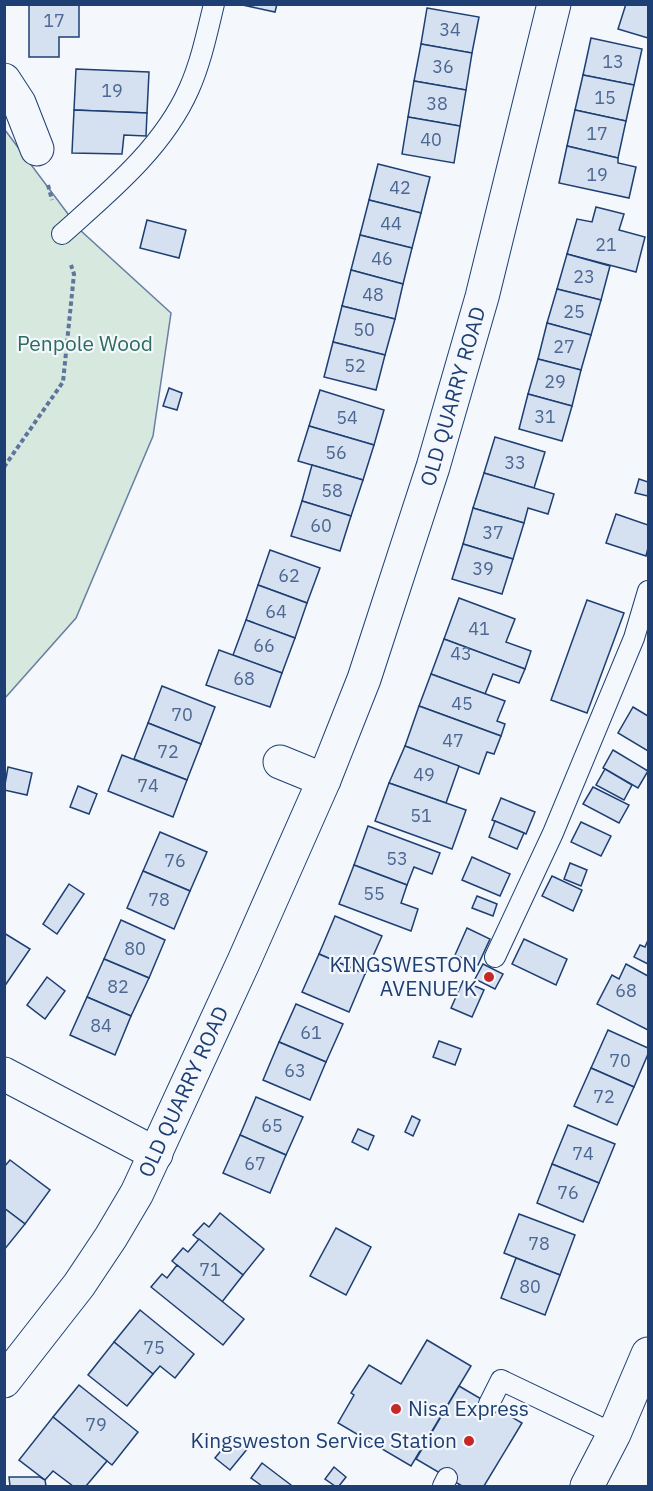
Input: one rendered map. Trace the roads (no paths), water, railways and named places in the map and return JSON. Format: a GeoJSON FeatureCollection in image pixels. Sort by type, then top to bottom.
{"type":"FeatureCollection","features":[{"type":"Feature","properties":{"kind":"street","name":"OLD QUARRY ROAD"},"geometry":{"type":"LineString","coordinates":[[4,1381],[52,1322],[111,1237],[156,1154],[324,780],[364,679],[433,467],[482,297],[554,4]]}},
{"type":"Feature","properties":{"kind":"street"},"geometry":{"type":"LineString","coordinates":[[4,80],[19,103],[37,149]]}},
{"type":"Feature","properties":{"kind":"street"},"geometry":{"type":"LineString","coordinates":[[280,762],[324,780]]}},
{"type":"Feature","properties":{"kind":"street"},"geometry":{"type":"LineString","coordinates":[[4,1074],[156,1154]]}},
{"type":"Feature","properties":{"kind":"street"},"geometry":{"type":"LineString","coordinates":[[587,1486],[614,1434],[648,1354]]}},
{"type":"Feature","properties":{"kind":"lane"},"geometry":{"type":"LineString","coordinates":[[62,234],[113,188],[153,145],[175,114],[188,90],[197,66],[214,4]]}},
{"type":"Feature","properties":{"kind":"lane"},"geometry":{"type":"LineString","coordinates":[[495,957],[641,643],[648,591]]}},
{"type":"Feature","properties":{"kind":"lane"},"geometry":{"type":"LineString","coordinates":[[489,1404],[501,1380],[614,1434]]}},
{"type":"Feature","properties":{"kind":"place","name":"KINGSWESTON AVENUE K"},"geometry":{"type":"Point","coordinates":[489,977]}},
{"type":"Feature","properties":{"kind":"place","name":"Nisa Express"},"geometry":{"type":"Point","coordinates":[396,1409]}},
{"type":"Feature","properties":{"kind":"place","name":"Kingsweston Service Station"},"geometry":{"type":"Point","coordinates":[469,1441]}},
{"type":"Feature","properties":{"kind":"park label","name":"Penpole Wood"},"geometry":{"type":"Point","coordinates":[85,344]}}]}
